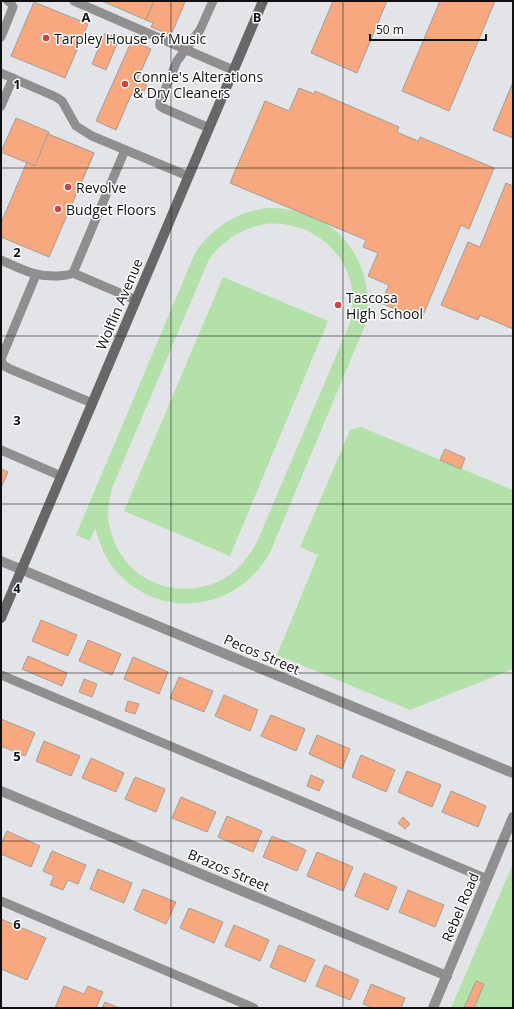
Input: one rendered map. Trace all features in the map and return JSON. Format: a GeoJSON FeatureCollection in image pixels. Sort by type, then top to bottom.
{"type":"FeatureCollection","features":[{"type":"Feature","properties":{"kind":"main road","name":"Wolflin Avenue"},"geometry":{"type":"LineString","coordinates":[[1,618],[262,1]]}},
{"type":"Feature","properties":{"kind":"street","name":"Pecos Street"},"geometry":{"type":"LineString","coordinates":[[1,561],[513,773]]}},
{"type":"Feature","properties":{"kind":"street","name":"Brazos Street"},"geometry":{"type":"LineString","coordinates":[[1,791],[447,976]]}},
{"type":"Feature","properties":{"kind":"street","name":"Rebel Road"},"geometry":{"type":"LineString","coordinates":[[433,1008],[513,818]]}},
{"type":"Feature","properties":{"kind":"lane"},"geometry":{"type":"LineString","coordinates":[[1,37],[13,7],[8,1]]}},
{"type":"Feature","properties":{"kind":"lane"},"geometry":{"type":"LineString","coordinates":[[74,1],[233,70]]}},
{"type":"Feature","properties":{"kind":"lane"},"geometry":{"type":"LineString","coordinates":[[209,128],[160,106],[160,102],[177,61],[200,30],[213,1]]}},
{"type":"Feature","properties":{"kind":"lane"},"geometry":{"type":"LineString","coordinates":[[1,73],[62,101],[76,126],[92,136],[188,176]]}},
{"type":"Feature","properties":{"kind":"lane"},"geometry":{"type":"LineString","coordinates":[[1,106],[13,78]]}},
{"type":"Feature","properties":{"kind":"lane"},"geometry":{"type":"LineString","coordinates":[[1,260],[36,275],[69,275],[73,272],[125,150]]}},
{"type":"Feature","properties":{"kind":"lane"},"geometry":{"type":"LineString","coordinates":[[73,272],[136,300]]}},
{"type":"Feature","properties":{"kind":"lane"},"geometry":{"type":"LineString","coordinates":[[36,275],[1,358],[2,366],[92,403]]}},
{"type":"Feature","properties":{"kind":"lane"},"geometry":{"type":"LineString","coordinates":[[1,450],[61,476]]}},
{"type":"Feature","properties":{"kind":"lane"},"geometry":{"type":"LineString","coordinates":[[1,675],[487,879]]}},
{"type":"Feature","properties":{"kind":"lane"},"geometry":{"type":"LineString","coordinates":[[1,901],[254,1008]]}},
{"type":"Feature","properties":{"kind":"green space"},"geometry":{"type":"Polygon","coordinates":[[[267,208],[291,210],[312,216],[330,227],[345,241],[357,258],[364,278],[368,300],[366,323],[271,550],[258,570],[241,586],[221,597],[200,602],[177,603],[155,598],[135,587],[116,571],[106,556],[95,528],[90,541],[76,535],[195,253],[217,228],[236,217],[267,208]],[[265,224],[240,232],[221,246],[209,259],[112,488],[108,515],[113,539],[118,550],[136,571],[149,580],[163,586],[193,588],[208,585],[222,580],[235,571],[247,558],[257,542],[350,323],[352,290],[342,261],[333,249],[322,239],[295,227],[280,224],[265,224]]]}},
{"type":"Feature","properties":{"kind":"green space"},"geometry":{"type":"Polygon","coordinates":[[[223,277],[328,321],[230,556],[124,511],[223,277]]]}},
{"type":"Feature","properties":{"kind":"green space"},"geometry":{"type":"Polygon","coordinates":[[[361,427],[513,490],[513,669],[410,710],[277,655],[318,555],[300,547],[350,430],[361,427]]]}},
{"type":"Feature","properties":{"kind":"green space"},"geometry":{"type":"Polygon","coordinates":[[[513,864],[513,1008],[451,1008],[513,864]]]}},
{"type":"Feature","properties":{"kind":"building"},"geometry":{"type":"Polygon","coordinates":[[[102,1],[154,1],[146,20],[102,1]]]}},
{"type":"Feature","properties":{"kind":"building"},"geometry":{"type":"Polygon","coordinates":[[[154,1],[185,2],[171,35],[151,27],[153,23],[146,20],[154,1]]]}},
{"type":"Feature","properties":{"kind":"building"},"geometry":{"type":"Polygon","coordinates":[[[333,1],[387,1],[357,73],[311,53],[333,1]]]}},
{"type":"Feature","properties":{"kind":"building"},"geometry":{"type":"Polygon","coordinates":[[[440,1],[495,1],[449,111],[402,91],[440,1]]]}},
{"type":"Feature","properties":{"kind":"building"},"geometry":{"type":"Polygon","coordinates":[[[34,2],[88,24],[65,78],[11,56],[34,2]]]}},
{"type":"Feature","properties":{"kind":"building"},"geometry":{"type":"Polygon","coordinates":[[[105,33],[119,39],[106,70],[92,64],[105,33]]]}},
{"type":"Feature","properties":{"kind":"building"},"geometry":{"type":"Polygon","coordinates":[[[132,40],[151,49],[137,80],[147,85],[140,99],[131,95],[116,130],[96,121],[132,40]]]}},
{"type":"Feature","properties":{"kind":"building"},"geometry":{"type":"Polygon","coordinates":[[[513,82],[513,138],[493,130],[513,82]]]}},
{"type":"Feature","properties":{"kind":"building"},"geometry":{"type":"Polygon","coordinates":[[[299,88],[314,94],[315,91],[399,127],[397,132],[418,141],[420,137],[494,168],[469,229],[461,225],[421,320],[381,303],[389,285],[368,276],[378,253],[363,247],[366,240],[230,183],[265,101],[289,111],[299,88]]]}},
{"type":"Feature","properties":{"kind":"building"},"geometry":{"type":"Polygon","coordinates":[[[16,118],[49,132],[48,134],[94,153],[80,185],[1,152],[16,118]]]}},
{"type":"Feature","properties":{"kind":"building"},"geometry":{"type":"Polygon","coordinates":[[[48,134],[94,153],[49,257],[1,237],[1,223],[27,162],[35,166],[48,134]]]}},
{"type":"Feature","properties":{"kind":"building"},"geometry":{"type":"Polygon","coordinates":[[[506,183],[513,186],[513,329],[480,315],[478,320],[441,305],[468,242],[480,247],[506,183]]]}},
{"type":"Feature","properties":{"kind":"building"},"geometry":{"type":"Polygon","coordinates":[[[445,449],[465,458],[461,469],[440,460],[445,449]]]}},
{"type":"Feature","properties":{"kind":"building"},"geometry":{"type":"Polygon","coordinates":[[[1,469],[8,472],[1,488],[1,469]]]}},
{"type":"Feature","properties":{"kind":"building"},"geometry":{"type":"Polygon","coordinates":[[[41,620],[77,635],[68,656],[32,641],[41,620]]]}},
{"type":"Feature","properties":{"kind":"building"},"geometry":{"type":"Polygon","coordinates":[[[88,640],[121,654],[112,675],[79,661],[88,640]]]}},
{"type":"Feature","properties":{"kind":"building"},"geometry":{"type":"Polygon","coordinates":[[[28,656],[67,673],[62,686],[22,669],[28,656]]]}},
{"type":"Feature","properties":{"kind":"building"},"geometry":{"type":"Polygon","coordinates":[[[133,657],[168,672],[159,694],[124,679],[133,657]]]}},
{"type":"Feature","properties":{"kind":"building"},"geometry":{"type":"Polygon","coordinates":[[[179,677],[213,691],[204,712],[170,698],[179,677]]]}},
{"type":"Feature","properties":{"kind":"building"},"geometry":{"type":"Polygon","coordinates":[[[84,679],[97,684],[92,697],[79,692],[84,679]]]}},
{"type":"Feature","properties":{"kind":"building"},"geometry":{"type":"Polygon","coordinates":[[[224,695],[258,710],[250,731],[215,716],[224,695]]]}},
{"type":"Feature","properties":{"kind":"building"},"geometry":{"type":"Polygon","coordinates":[[[128,701],[139,704],[135,714],[125,711],[128,701]]]}},
{"type":"Feature","properties":{"kind":"building"},"geometry":{"type":"Polygon","coordinates":[[[271,715],[305,729],[296,751],[261,736],[271,715]]]}},
{"type":"Feature","properties":{"kind":"building"},"geometry":{"type":"Polygon","coordinates":[[[1,719],[35,733],[25,756],[1,746],[1,719]]]}},
{"type":"Feature","properties":{"kind":"building"},"geometry":{"type":"Polygon","coordinates":[[[317,735],[350,749],[342,769],[309,754],[317,735]]]}},
{"type":"Feature","properties":{"kind":"building"},"geometry":{"type":"Polygon","coordinates":[[[44,741],[80,756],[71,776],[36,761],[44,741]]]}},
{"type":"Feature","properties":{"kind":"building"},"geometry":{"type":"Polygon","coordinates":[[[361,755],[395,770],[386,792],[352,777],[361,755]]]}},
{"type":"Feature","properties":{"kind":"building"},"geometry":{"type":"Polygon","coordinates":[[[91,758],[124,773],[116,792],[82,778],[91,758]]]}},
{"type":"Feature","properties":{"kind":"building"},"geometry":{"type":"Polygon","coordinates":[[[407,771],[441,785],[432,807],[398,792],[407,771]]]}},
{"type":"Feature","properties":{"kind":"building"},"geometry":{"type":"Polygon","coordinates":[[[311,775],[324,781],[319,791],[307,786],[311,775]]]}},
{"type":"Feature","properties":{"kind":"building"},"geometry":{"type":"Polygon","coordinates":[[[135,777],[165,789],[156,812],[125,799],[135,777]]]}},
{"type":"Feature","properties":{"kind":"building"},"geometry":{"type":"Polygon","coordinates":[[[451,791],[486,806],[478,827],[442,812],[451,791]]]}},
{"type":"Feature","properties":{"kind":"building"},"geometry":{"type":"Polygon","coordinates":[[[181,797],[216,812],[207,832],[172,818],[181,797]]]}},
{"type":"Feature","properties":{"kind":"building"},"geometry":{"type":"Polygon","coordinates":[[[227,816],[262,831],[253,852],[218,837],[227,816]]]}},
{"type":"Feature","properties":{"kind":"building"},"geometry":{"type":"Polygon","coordinates":[[[403,817],[410,824],[405,829],[398,823],[403,817]]]}},
{"type":"Feature","properties":{"kind":"building"},"geometry":{"type":"Polygon","coordinates":[[[7,831],[40,846],[31,867],[1,854],[1,844],[7,831]]]}},
{"type":"Feature","properties":{"kind":"building"},"geometry":{"type":"Polygon","coordinates":[[[272,836],[306,850],[297,871],[263,857],[272,836]]]}},
{"type":"Feature","properties":{"kind":"building"},"geometry":{"type":"Polygon","coordinates":[[[52,851],[86,865],[78,884],[68,880],[63,890],[50,885],[54,876],[43,871],[52,851]]]}},
{"type":"Feature","properties":{"kind":"building"},"geometry":{"type":"Polygon","coordinates":[[[317,852],[353,867],[343,891],[307,876],[317,852]]]}},
{"type":"Feature","properties":{"kind":"building"},"geometry":{"type":"Polygon","coordinates":[[[98,869],[132,883],[124,903],[90,889],[98,869]]]}},
{"type":"Feature","properties":{"kind":"building"},"geometry":{"type":"Polygon","coordinates":[[[364,873],[397,887],[388,910],[355,896],[364,873]]]}},
{"type":"Feature","properties":{"kind":"building"},"geometry":{"type":"Polygon","coordinates":[[[143,889],[176,902],[166,924],[134,910],[143,889]]]}},
{"type":"Feature","properties":{"kind":"building"},"geometry":{"type":"Polygon","coordinates":[[[408,890],[444,905],[435,927],[399,912],[408,890]]]}},
{"type":"Feature","properties":{"kind":"building"},"geometry":{"type":"Polygon","coordinates":[[[189,908],[223,922],[214,943],[180,928],[189,908]]]}},
{"type":"Feature","properties":{"kind":"building"},"geometry":{"type":"Polygon","coordinates":[[[1,919],[46,938],[27,980],[1,969],[1,919]]]}},
{"type":"Feature","properties":{"kind":"building"},"geometry":{"type":"Polygon","coordinates":[[[234,925],[269,940],[260,961],[225,946],[234,925]]]}},
{"type":"Feature","properties":{"kind":"building"},"geometry":{"type":"Polygon","coordinates":[[[279,945],[315,960],[305,982],[270,967],[279,945]]]}},
{"type":"Feature","properties":{"kind":"building"},"geometry":{"type":"Polygon","coordinates":[[[325,965],[359,980],[350,1000],[316,986],[325,965]]]}},
{"type":"Feature","properties":{"kind":"building"},"geometry":{"type":"Polygon","coordinates":[[[476,981],[484,984],[474,1008],[464,1008],[476,981]]]}},
{"type":"Feature","properties":{"kind":"building"},"geometry":{"type":"Polygon","coordinates":[[[371,984],[405,998],[401,1008],[373,1008],[363,1004],[371,984]]]}},
{"type":"Feature","properties":{"kind":"building"},"geometry":{"type":"Polygon","coordinates":[[[64,986],[84,994],[88,986],[103,992],[96,1008],[55,1008],[64,986]]]}},
{"type":"Feature","properties":{"kind":"building"},"geometry":{"type":"Polygon","coordinates":[[[105,1002],[119,1008],[102,1008],[105,1002]]]}},
{"type":"Feature","properties":{"kind":"place","name":"Tarpley House of Music"},"geometry":{"type":"Point","coordinates":[46,38]}},
{"type":"Feature","properties":{"kind":"place","name":"Connie's Alterations & Dry Cleaners"},"geometry":{"type":"Point","coordinates":[125,84]}},
{"type":"Feature","properties":{"kind":"place","name":"Revolve"},"geometry":{"type":"Point","coordinates":[68,187]}},
{"type":"Feature","properties":{"kind":"place","name":"Budget Floors"},"geometry":{"type":"Point","coordinates":[58,209]}},
{"type":"Feature","properties":{"kind":"place","name":"Tascosa High School"},"geometry":{"type":"Point","coordinates":[338,305]}}]}
